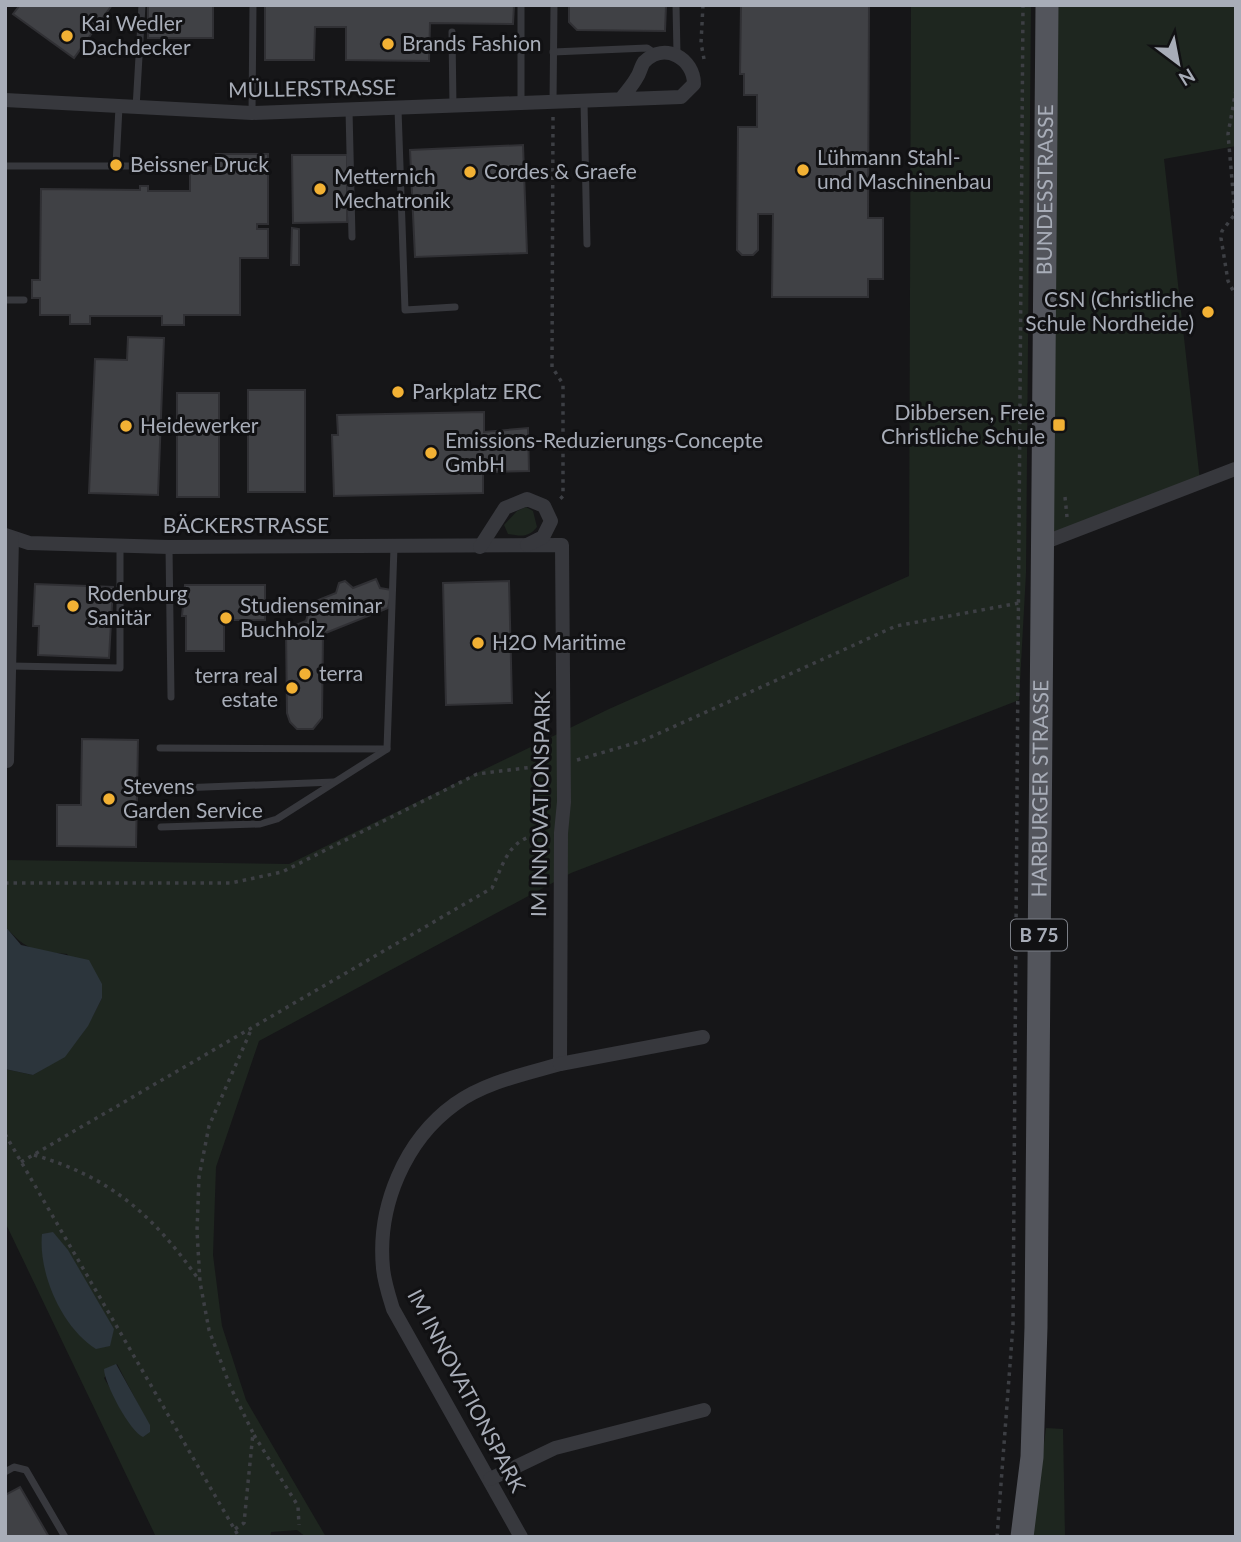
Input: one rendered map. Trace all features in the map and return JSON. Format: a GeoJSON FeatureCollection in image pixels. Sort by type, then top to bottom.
{"type":"FeatureCollection","features":[{"type":"Feature","properties":{"kind":"main road","name":"BUNDESSTRASSE"},"geometry":{"type":"LineString","coordinates":[[1043,543],[1047,5]]}},
{"type":"Feature","properties":{"kind":"main road","name":"HARBURGER STRASSE"},"geometry":{"type":"LineString","coordinates":[[1022,1537],[1032,1457],[1036,1326],[1043,543]]}},
{"type":"Feature","properties":{"kind":"street"},"geometry":{"type":"LineString","coordinates":[[621,99],[637,78],[643,63],[656,54],[677,54],[687,62],[694,73],[694,84]]}},
{"type":"Feature","properties":{"kind":"street","name":"MÜLLERSTRASSE"},"geometry":{"type":"LineString","coordinates":[[5,100],[252,113],[553,104],[681,97],[694,84]]}},
{"type":"Feature","properties":{"kind":"street"},"geometry":{"type":"LineString","coordinates":[[1043,543],[1236,468]]}},
{"type":"Feature","properties":{"kind":"street"},"geometry":{"type":"LineString","coordinates":[[480,547],[505,508],[527,499],[537,500],[544,506],[551,521],[543,537],[523,547]]}},
{"type":"Feature","properties":{"kind":"street","name":"BÄCKERSTRASSE"},"geometry":{"type":"LineString","coordinates":[[7,761],[9,537],[29,543],[169,547],[562,545]]}},
{"type":"Feature","properties":{"kind":"street","name":"IM INNOVATIONSPARK"},"geometry":{"type":"LineString","coordinates":[[560,1064],[564,763],[562,545]]}},
{"type":"Feature","properties":{"kind":"street","name":"IM INNOVATIONSPARK"},"geometry":{"type":"LineString","coordinates":[[521,1537],[393,1309],[383,1269],[383,1225],[397,1177],[424,1133],[456,1103],[506,1079],[560,1064],[703,1037]]}},
{"type":"Feature","properties":{"kind":"street"},"geometry":{"type":"LineString","coordinates":[[490,1479],[555,1448],[704,1410]]}},
{"type":"Feature","properties":{"kind":"lane"},"geometry":{"type":"LineString","coordinates":[[136,108],[142,5]]}},
{"type":"Feature","properties":{"kind":"lane"},"geometry":{"type":"LineString","coordinates":[[252,113],[253,5]]}},
{"type":"Feature","properties":{"kind":"lane"},"geometry":{"type":"LineString","coordinates":[[520,105],[521,5]]}},
{"type":"Feature","properties":{"kind":"lane"},"geometry":{"type":"LineString","coordinates":[[553,104],[554,5]]}},
{"type":"Feature","properties":{"kind":"lane"},"geometry":{"type":"LineString","coordinates":[[676,5],[677,54]]}},
{"type":"Feature","properties":{"kind":"lane"},"geometry":{"type":"LineString","coordinates":[[452,32],[453,107]]}},
{"type":"Feature","properties":{"kind":"lane"},"geometry":{"type":"LineString","coordinates":[[553,52],[647,48],[656,54]]}},
{"type":"Feature","properties":{"kind":"lane"},"geometry":{"type":"LineString","coordinates":[[584,102],[587,244]]}},
{"type":"Feature","properties":{"kind":"lane"},"geometry":{"type":"LineString","coordinates":[[116,165],[119,107]]}},
{"type":"Feature","properties":{"kind":"lane"},"geometry":{"type":"LineString","coordinates":[[398,109],[405,310],[456,307]]}},
{"type":"Feature","properties":{"kind":"lane"},"geometry":{"type":"LineString","coordinates":[[349,110],[352,237]]}},
{"type":"Feature","properties":{"kind":"lane"},"geometry":{"type":"LineString","coordinates":[[5,166],[177,166]]}},
{"type":"Feature","properties":{"kind":"lane"},"geometry":{"type":"LineString","coordinates":[[5,300],[24,300]]}},
{"type":"Feature","properties":{"kind":"lane"},"geometry":{"type":"LineString","coordinates":[[9,666],[120,668],[120,545]]}},
{"type":"Feature","properties":{"kind":"lane"},"geometry":{"type":"LineString","coordinates":[[169,547],[171,697]]}},
{"type":"Feature","properties":{"kind":"lane"},"geometry":{"type":"LineString","coordinates":[[387,749],[394,547]]}},
{"type":"Feature","properties":{"kind":"lane"},"geometry":{"type":"LineString","coordinates":[[160,748],[387,749]]}},
{"type":"Feature","properties":{"kind":"lane"},"geometry":{"type":"LineString","coordinates":[[161,827],[260,824],[276,818],[387,749]]}},
{"type":"Feature","properties":{"kind":"lane"},"geometry":{"type":"LineString","coordinates":[[155,789],[335,782]]}},
{"type":"Feature","properties":{"kind":"lane"},"geometry":{"type":"LineString","coordinates":[[5,1472],[14,1467],[26,1470],[65,1537]]}},
{"type":"Feature","properties":{"kind":"path"},"geometry":{"type":"LineString","coordinates":[[694,84],[707,82],[701,43],[702,5]]}},
{"type":"Feature","properties":{"kind":"path"},"geometry":{"type":"LineString","coordinates":[[997,1537],[1013,1325],[1023,5]]}},
{"type":"Feature","properties":{"kind":"path"},"geometry":{"type":"LineString","coordinates":[[1236,90],[1228,134],[1235,214],[1222,231],[1221,238],[1228,281],[1236,296]]}},
{"type":"Feature","properties":{"kind":"path"},"geometry":{"type":"LineString","coordinates":[[553,104],[552,367],[563,384],[563,496]]}},
{"type":"Feature","properties":{"kind":"path"},"geometry":{"type":"LineString","coordinates":[[5,883],[231,883],[282,872],[477,774],[564,763],[642,741],[896,626],[1018,603]]}},
{"type":"Feature","properties":{"kind":"path"},"geometry":{"type":"LineString","coordinates":[[21,1162],[492,888],[512,846],[533,834],[561,833]]}},
{"type":"Feature","properties":{"kind":"path"},"geometry":{"type":"LineString","coordinates":[[251,1028],[209,1126],[202,1164],[197,1231],[200,1282],[209,1330],[230,1386],[253,1433],[298,1506],[299,1525]]}},
{"type":"Feature","properties":{"kind":"path"},"geometry":{"type":"LineString","coordinates":[[5,1134],[239,1537]]}},
{"type":"Feature","properties":{"kind":"path"},"geometry":{"type":"LineString","coordinates":[[34,1154],[78,1170],[118,1192],[148,1216],[174,1245],[200,1282]]}},
{"type":"Feature","properties":{"kind":"path"},"geometry":{"type":"LineString","coordinates":[[234,1529],[244,1523],[253,1433]]}},
{"type":"Feature","properties":{"kind":"shaded area"},"geometry":{"type":"Polygon","coordinates":[[[911,5],[1031,5],[1026,573],[1019,700],[571,873],[259,1041],[216,1167],[213,1255],[222,1326],[246,1400],[326,1537],[306,1537],[297,1530],[271,1532],[270,1537],[156,1537],[5,1222],[5,1069],[33,1075],[67,1052],[82,1034],[102,998],[67,954],[32,948],[5,926],[5,860],[289,864],[609,709],[909,576],[911,5]],[[117,1364],[104,1378],[114,1395],[139,1406],[117,1364]]]}},
{"type":"Feature","properties":{"kind":"shaded area"},"geometry":{"type":"Polygon","coordinates":[[[1047,5],[1236,5],[1236,146],[1164,159],[1200,481],[1043,543],[1047,5]]]}},
{"type":"Feature","properties":{"kind":"shaded area"},"geometry":{"type":"Polygon","coordinates":[[[526,507],[533,511],[537,527],[524,535],[508,534],[504,525],[517,511],[526,507]]]}},
{"type":"Feature","properties":{"kind":"shaded area"},"geometry":{"type":"Polygon","coordinates":[[[5,926],[21,945],[89,960],[102,984],[102,998],[88,1026],[65,1057],[33,1075],[5,1069],[5,926]]]}},
{"type":"Feature","properties":{"kind":"shaded area"},"geometry":{"type":"Polygon","coordinates":[[[53,1232],[68,1250],[114,1329],[110,1346],[96,1349],[84,1340],[63,1314],[55,1298],[48,1282],[42,1249],[42,1234],[53,1232]]]}},
{"type":"Feature","properties":{"kind":"shaded area"},"geometry":{"type":"Polygon","coordinates":[[[116,1364],[150,1425],[150,1432],[143,1437],[131,1426],[108,1385],[104,1369],[116,1364]]]}},
{"type":"Feature","properties":{"kind":"shaded area"},"geometry":{"type":"Polygon","coordinates":[[[1046,1428],[1063,1429],[1065,1537],[1032,1537],[1046,1428]]]}},
{"type":"Feature","properties":{"kind":"building","name":"Kai Wedler Dachdecker"},"geometry":{"type":"Polygon","coordinates":[[[20,5],[112,5],[74,58],[13,14],[20,5]]]}},
{"type":"Feature","properties":{"kind":"building"},"geometry":{"type":"Polygon","coordinates":[[[148,5],[213,5],[213,38],[148,38],[148,5]]]}},
{"type":"Feature","properties":{"kind":"building","name":"Brands Fashion"},"geometry":{"type":"Polygon","coordinates":[[[265,5],[514,5],[513,24],[430,23],[429,61],[346,60],[346,27],[315,27],[314,60],[265,60],[265,5]]]}},
{"type":"Feature","properties":{"kind":"building"},"geometry":{"type":"Polygon","coordinates":[[[569,5],[666,5],[665,31],[577,30],[569,22],[569,5]]]}},
{"type":"Feature","properties":{"kind":"building","name":"Lühmann Stahl- und Maschinenbau"},"geometry":{"type":"Polygon","coordinates":[[[741,5],[869,5],[868,218],[883,218],[883,279],[868,279],[868,297],[772,297],[773,214],[758,214],[758,250],[753,255],[742,255],[737,250],[738,127],[757,127],[757,95],[744,95],[744,74],[740,74],[741,5]]]}},
{"type":"Feature","properties":{"kind":"building"},"geometry":{"type":"Polygon","coordinates":[[[523,145],[527,253],[415,257],[410,150],[523,145]]]}},
{"type":"Feature","properties":{"kind":"building"},"geometry":{"type":"Polygon","coordinates":[[[216,154],[268,154],[268,224],[257,224],[257,229],[268,229],[268,258],[240,258],[240,315],[184,315],[184,325],[162,325],[162,316],[90,316],[90,324],[70,324],[70,315],[40,315],[40,298],[32,298],[32,280],[40,280],[41,189],[140,190],[140,186],[148,186],[148,191],[190,191],[190,166],[215,166],[216,154]]]}},
{"type":"Feature","properties":{"kind":"building","name":"Metternich Mechatronik"},"geometry":{"type":"Polygon","coordinates":[[[292,155],[347,155],[347,222],[293,223],[292,155]]]}},
{"type":"Feature","properties":{"kind":"building"},"geometry":{"type":"Polygon","coordinates":[[[292,228],[299,229],[299,265],[291,265],[292,228]]]}},
{"type":"Feature","properties":{"kind":"building","name":"Heidewerker"},"geometry":{"type":"Polygon","coordinates":[[[128,337],[164,338],[158,495],[89,493],[95,359],[127,360],[128,337]]]}},
{"type":"Feature","properties":{"kind":"building"},"geometry":{"type":"Polygon","coordinates":[[[248,390],[305,390],[305,492],[248,492],[248,390]]]}},
{"type":"Feature","properties":{"kind":"building"},"geometry":{"type":"Polygon","coordinates":[[[177,393],[219,393],[219,497],[177,497],[177,393]]]}},
{"type":"Feature","properties":{"kind":"building","name":"Emissions-Reduzierungs-Concepte GmbH"},"geometry":{"type":"Polygon","coordinates":[[[484,412],[484,432],[528,428],[529,471],[483,472],[483,493],[334,496],[332,435],[338,435],[337,415],[484,412]]]}},
{"type":"Feature","properties":{"kind":"building","name":"terra"},"geometry":{"type":"Polygon","coordinates":[[[376,579],[380,588],[392,590],[388,608],[323,634],[322,718],[313,729],[297,729],[290,722],[287,713],[286,629],[306,621],[311,603],[336,593],[339,583],[345,581],[353,588],[376,579]]]}},
{"type":"Feature","properties":{"kind":"building","name":"H2O Maritime"},"geometry":{"type":"Polygon","coordinates":[[[509,581],[512,703],[446,705],[443,583],[509,581]]]}},
{"type":"Feature","properties":{"kind":"building","name":"Rodenburg Sanitär"},"geometry":{"type":"Polygon","coordinates":[[[35,584],[113,587],[109,658],[38,655],[39,626],[33,626],[35,584]]]}},
{"type":"Feature","properties":{"kind":"building","name":"Studienseminar Buchholz"},"geometry":{"type":"Polygon","coordinates":[[[185,585],[265,585],[265,620],[224,620],[224,651],[186,651],[186,616],[182,616],[185,585]]]}},
{"type":"Feature","properties":{"kind":"building","name":"Stevens Garden Service"},"geometry":{"type":"Polygon","coordinates":[[[82,739],[138,740],[136,847],[57,846],[57,805],[81,805],[82,739]]]}},
{"type":"Feature","properties":{"kind":"building"},"geometry":{"type":"Polygon","coordinates":[[[20,1487],[49,1537],[5,1537],[5,1495],[20,1487]]]}},
{"type":"Feature","properties":{"kind":"place","name":"Kai Wedler Dachdecker"},"geometry":{"type":"Point","coordinates":[67,36]}},
{"type":"Feature","properties":{"kind":"place","name":"Brands Fashion"},"geometry":{"type":"Point","coordinates":[388,44]}},
{"type":"Feature","properties":{"kind":"place","name":"Beissner Druck"},"geometry":{"type":"Point","coordinates":[116,165]}},
{"type":"Feature","properties":{"kind":"place","name":"Lühmann Stahl- und Maschinenbau"},"geometry":{"type":"Point","coordinates":[803,170]}},
{"type":"Feature","properties":{"kind":"place","name":"Cordes & Graefe"},"geometry":{"type":"Point","coordinates":[470,172]}},
{"type":"Feature","properties":{"kind":"place","name":"Metternich Mechatronik"},"geometry":{"type":"Point","coordinates":[320,189]}},
{"type":"Feature","properties":{"kind":"place","name":"CSN (Christliche Schule Nordheide)"},"geometry":{"type":"Point","coordinates":[1208,312]}},
{"type":"Feature","properties":{"kind":"place","name":"Parkplatz ERC"},"geometry":{"type":"Point","coordinates":[398,392]}},
{"type":"Feature","properties":{"kind":"place","name":"Dibbersen, Freie Christliche Schule"},"geometry":{"type":"Point","coordinates":[1059,425]}},
{"type":"Feature","properties":{"kind":"place","name":"Heidewerker"},"geometry":{"type":"Point","coordinates":[126,426]}},
{"type":"Feature","properties":{"kind":"place","name":"Emissions-Reduzierungs-Concepte GmbH"},"geometry":{"type":"Point","coordinates":[431,453]}},
{"type":"Feature","properties":{"kind":"place","name":"Rodenburg Sanitär"},"geometry":{"type":"Point","coordinates":[73,606]}},
{"type":"Feature","properties":{"kind":"place","name":"Studienseminar Buchholz"},"geometry":{"type":"Point","coordinates":[226,618]}},
{"type":"Feature","properties":{"kind":"place","name":"H2O Maritime"},"geometry":{"type":"Point","coordinates":[478,643]}},
{"type":"Feature","properties":{"kind":"place","name":"terra"},"geometry":{"type":"Point","coordinates":[305,674]}},
{"type":"Feature","properties":{"kind":"place","name":"terra real estate"},"geometry":{"type":"Point","coordinates":[292,688]}},
{"type":"Feature","properties":{"kind":"place","name":"Stevens Garden Service"},"geometry":{"type":"Point","coordinates":[109,799]}}]}
